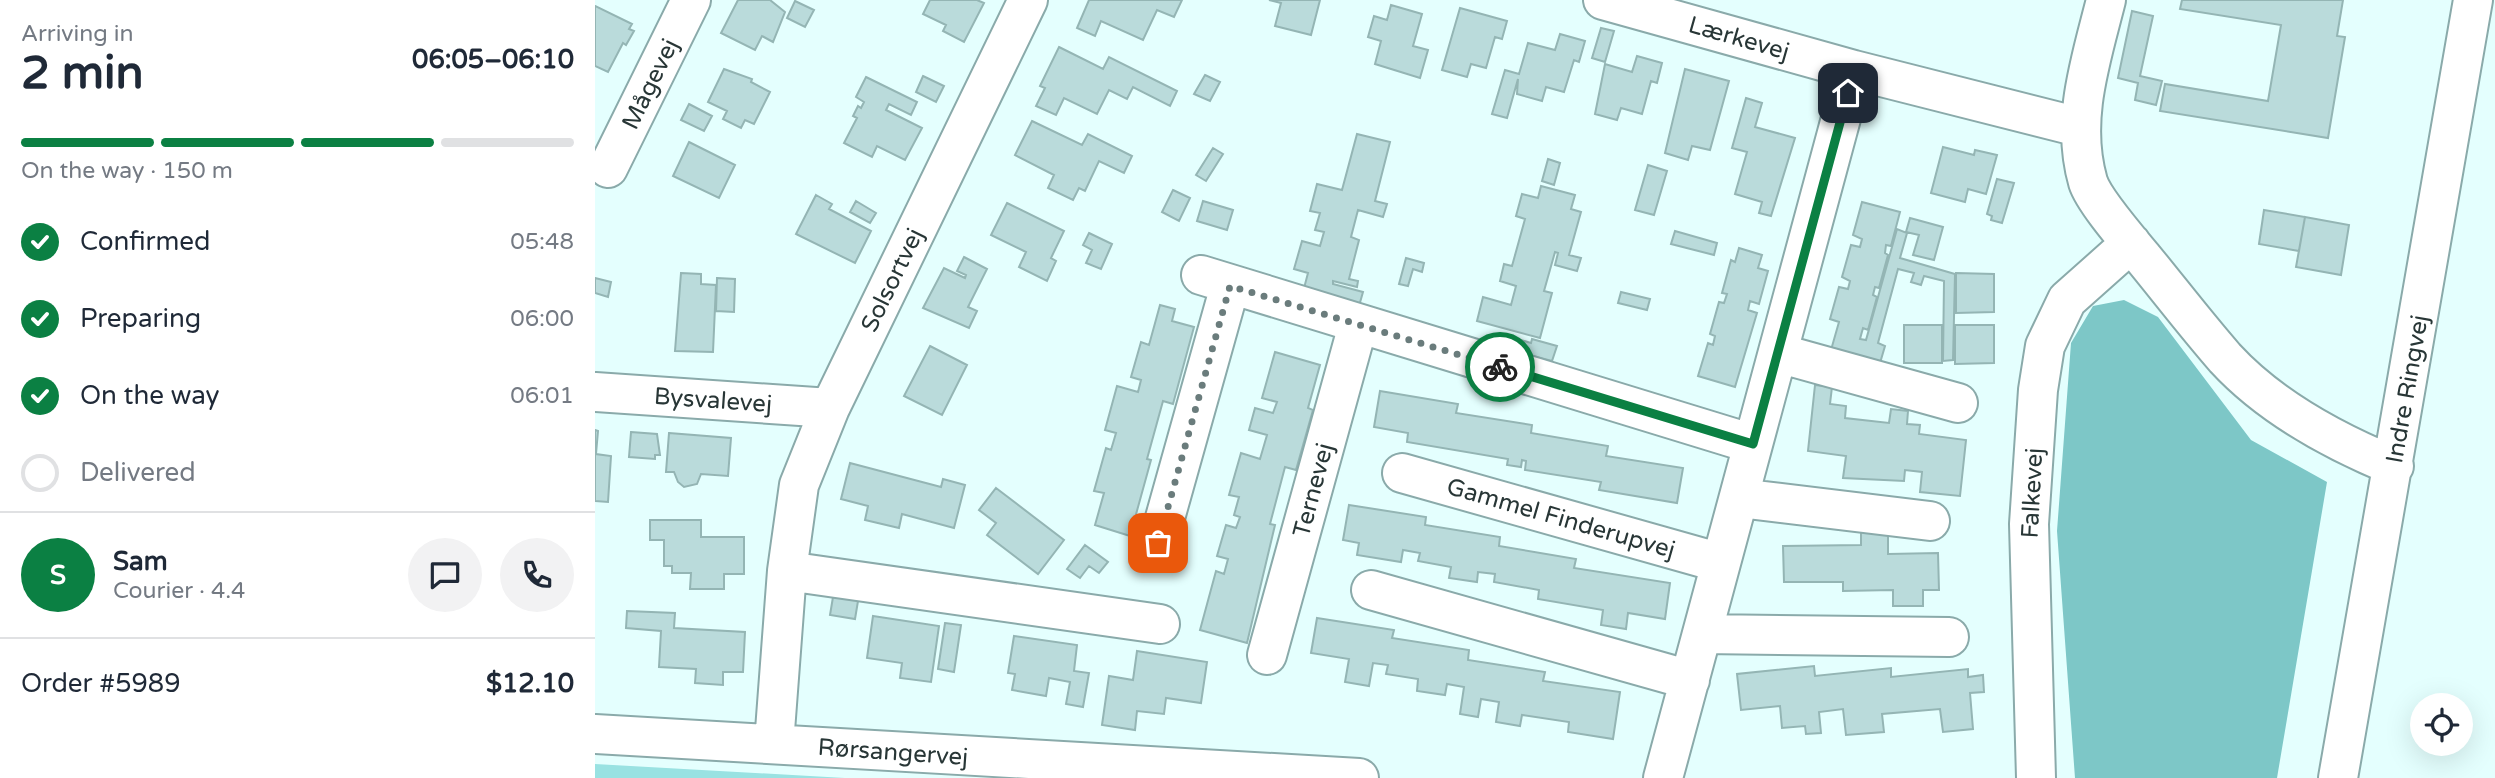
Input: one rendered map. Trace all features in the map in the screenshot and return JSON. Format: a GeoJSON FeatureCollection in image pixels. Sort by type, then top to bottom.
{"type":"FeatureCollection","features":[{"type":"Feature","properties":{"kind":"street","name":"Mågevej"},"geometry":{"type":"LineString","coordinates":[[608,168],[691,0]]}},
{"type":"Feature","properties":{"kind":"street","name":"Solsortvej"},"geometry":{"type":"LineString","coordinates":[[774,744],[787,571],[799,485],[830,408],[1028,0]]}},
{"type":"Feature","properties":{"kind":"street"},"geometry":{"type":"LineString","coordinates":[[2106,0],[2086,79],[2079,127],[2089,184],[2131,243],[2226,358],[2273,400],[2323,433],[2393,466]]}},
{"type":"Feature","properties":{"kind":"street","name":"Indre Ringvej"},"geometry":{"type":"LineString","coordinates":[[2338,778],[2473,0]]}},
{"type":"Feature","properties":{"kind":"street","name":"Lærkevej"},"geometry":{"type":"LineString","coordinates":[[1616,2],[1854,70],[2079,127]]}},
{"type":"Feature","properties":{"kind":"street"},"geometry":{"type":"LineString","coordinates":[[1663,778],[1854,70]]}},
{"type":"Feature","properties":{"kind":"street","name":"Falkevej"},"geometry":{"type":"LineString","coordinates":[[2036,778],[2029,524],[2038,390],[2045,346],[2067,300],[2131,243]]}},
{"type":"Feature","properties":{"kind":"street"},"geometry":{"type":"LineString","coordinates":[[1158,543],[1216,281],[1753,444]]}},
{"type":"Feature","properties":{"kind":"street","name":"Ternevej"},"geometry":{"type":"LineString","coordinates":[[1267,655],[1358,325]]}},
{"type":"Feature","properties":{"kind":"street"},"geometry":{"type":"LineString","coordinates":[[1778,353],[1958,403]]}},
{"type":"Feature","properties":{"kind":"street","name":"Bysvalevej"},"geometry":{"type":"LineString","coordinates":[[595,392],[830,408]]}},
{"type":"Feature","properties":{"kind":"street","name":"Gammel Finderupvej"},"geometry":{"type":"LineString","coordinates":[[1402,473],[1721,563]]}},
{"type":"Feature","properties":{"kind":"street"},"geometry":{"type":"LineString","coordinates":[[1739,498],[1930,521]]}},
{"type":"Feature","properties":{"kind":"street"},"geometry":{"type":"LineString","coordinates":[[787,571],[1160,624]]}},
{"type":"Feature","properties":{"kind":"street"},"geometry":{"type":"LineString","coordinates":[[1371,590],[1690,680]]}},
{"type":"Feature","properties":{"kind":"street"},"geometry":{"type":"LineString","coordinates":[[1702,634],[1949,636]]}},
{"type":"Feature","properties":{"kind":"street","name":"Rørsangervej"},"geometry":{"type":"LineString","coordinates":[[595,734],[774,744],[932,767],[1359,778]]}},
{"type":"Feature","properties":{"kind":"shaded area"},"geometry":{"type":"Polygon","coordinates":[[[2124,300],[2158,317],[2251,440],[2327,482],[2277,778],[2075,778],[2057,531],[2071,343],[2093,306],[2124,300]]]}},
{"type":"Feature","properties":{"kind":"shaded area"},"geometry":{"type":"Polygon","coordinates":[[[595,764],[845,778],[595,778],[595,764]]]}},
{"type":"Feature","properties":{"kind":"building"},"geometry":{"type":"Polygon","coordinates":[[[738,0],[770,0],[785,12],[773,42],[762,36],[755,50],[721,33],[738,0]]]}},
{"type":"Feature","properties":{"kind":"building"},"geometry":{"type":"Polygon","coordinates":[[[930,0],[977,0],[984,3],[964,42],[943,31],[946,25],[923,14],[930,0]]]}},
{"type":"Feature","properties":{"kind":"building"},"geometry":{"type":"Polygon","coordinates":[[[1089,0],[1182,0],[1174,17],[1157,10],[1143,40],[1101,21],[1095,36],[1077,28],[1089,0]]]}},
{"type":"Feature","properties":{"kind":"building"},"geometry":{"type":"Polygon","coordinates":[[[1269,0],[1320,0],[1311,35],[1275,26],[1281,3],[1269,0]]]}},
{"type":"Feature","properties":{"kind":"building"},"geometry":{"type":"Polygon","coordinates":[[[2182,0],[2343,0],[2337,36],[2345,37],[2328,138],[2160,111],[2165,84],[2268,101],[2281,25],[2180,9],[2182,0]]]}},
{"type":"Feature","properties":{"kind":"building"},"geometry":{"type":"Polygon","coordinates":[[[795,1],[814,10],[805,27],[787,18],[795,1]]]}},
{"type":"Feature","properties":{"kind":"building"},"geometry":{"type":"Polygon","coordinates":[[[1391,5],[1422,14],[1413,46],[1428,50],[1420,78],[1375,64],[1381,41],[1368,37],[1374,16],[1387,20],[1391,5]]]}},
{"type":"Feature","properties":{"kind":"building"},"geometry":{"type":"Polygon","coordinates":[[[595,6],[632,24],[629,29],[634,31],[626,45],[623,43],[608,72],[595,66],[595,6]]]}},
{"type":"Feature","properties":{"kind":"building"},"geometry":{"type":"Polygon","coordinates":[[[1460,8],[1507,21],[1502,39],[1495,37],[1486,68],[1471,64],[1467,77],[1442,70],[1460,8]]]}},
{"type":"Feature","properties":{"kind":"building"},"geometry":{"type":"Polygon","coordinates":[[[2132,11],[2153,16],[2140,76],[2162,81],[2156,105],[2135,100],[2138,83],[2118,78],[2132,11]]]}},
{"type":"Feature","properties":{"kind":"building"},"geometry":{"type":"Polygon","coordinates":[[[1601,28],[1614,31],[1605,62],[1592,58],[1601,28]]]}},
{"type":"Feature","properties":{"kind":"building"},"geometry":{"type":"Polygon","coordinates":[[[1560,34],[1585,41],[1579,62],[1574,60],[1564,92],[1546,87],[1542,101],[1517,94],[1518,79],[1507,118],[1492,114],[1505,70],[1519,74],[1528,43],[1555,50],[1560,34]]]}},
{"type":"Feature","properties":{"kind":"building"},"geometry":{"type":"Polygon","coordinates":[[[1059,47],[1103,69],[1109,57],[1177,91],[1170,106],[1133,87],[1127,99],[1109,90],[1097,114],[1064,98],[1056,115],[1036,106],[1045,88],[1040,86],[1059,47]]]}},
{"type":"Feature","properties":{"kind":"building"},"geometry":{"type":"Polygon","coordinates":[[[1637,56],[1662,63],[1657,83],[1651,81],[1642,114],[1621,108],[1617,120],[1595,114],[1605,64],[1632,72],[1637,56]]]}},
{"type":"Feature","properties":{"kind":"building"},"geometry":{"type":"Polygon","coordinates":[[[724,69],[752,79],[751,82],[770,92],[754,124],[745,120],[741,128],[723,119],[727,111],[708,102],[724,69]]]}},
{"type":"Feature","properties":{"kind":"building"},"geometry":{"type":"Polygon","coordinates":[[[1685,69],[1729,81],[1710,150],[1692,146],[1688,160],[1665,153],[1685,69]]]}},
{"type":"Feature","properties":{"kind":"building"},"geometry":{"type":"Polygon","coordinates":[[[1205,75],[1220,82],[1210,101],[1194,94],[1205,75]]]}},
{"type":"Feature","properties":{"kind":"building"},"geometry":{"type":"Polygon","coordinates":[[[923,76],[944,86],[936,102],[916,92],[923,76]]]}},
{"type":"Feature","properties":{"kind":"building"},"geometry":{"type":"Polygon","coordinates":[[[866,77],[917,102],[911,115],[889,104],[886,110],[922,128],[905,160],[877,146],[872,157],[844,143],[857,118],[853,116],[858,106],[861,108],[864,102],[856,97],[866,77]]]}},
{"type":"Feature","properties":{"kind":"building"},"geometry":{"type":"Polygon","coordinates":[[[1746,98],[1762,103],[1755,127],[1795,138],[1771,216],[1759,213],[1762,202],[1735,194],[1747,152],[1732,148],[1746,98]]]}},
{"type":"Feature","properties":{"kind":"building"},"geometry":{"type":"Polygon","coordinates":[[[689,104],[712,116],[704,131],[681,120],[689,104]]]}},
{"type":"Feature","properties":{"kind":"building"},"geometry":{"type":"Polygon","coordinates":[[[1032,121],[1082,145],[1088,134],[1132,156],[1124,173],[1099,161],[1085,191],[1079,188],[1073,200],[1048,188],[1054,175],[1015,155],[1032,121]]]}},
{"type":"Feature","properties":{"kind":"building"},"geometry":{"type":"Polygon","coordinates":[[[1357,134],[1390,142],[1375,201],[1387,204],[1383,217],[1358,210],[1351,237],[1359,240],[1349,279],[1358,281],[1357,287],[1333,281],[1333,284],[1363,292],[1359,306],[1303,292],[1308,273],[1294,269],[1302,241],[1320,246],[1324,232],[1315,230],[1320,213],[1310,211],[1317,184],[1342,190],[1357,134]]]}},
{"type":"Feature","properties":{"kind":"building"},"geometry":{"type":"Polygon","coordinates":[[[689,142],[735,165],[719,198],[673,176],[689,142]]]}},
{"type":"Feature","properties":{"kind":"building"},"geometry":{"type":"Polygon","coordinates":[[[1943,147],[1974,155],[1975,150],[1997,155],[1986,194],[1968,189],[1965,202],[1931,193],[1943,147]]]}},
{"type":"Feature","properties":{"kind":"building"},"geometry":{"type":"Polygon","coordinates":[[[1213,148],[1223,154],[1206,181],[1196,175],[1213,148]]]}},
{"type":"Feature","properties":{"kind":"building"},"geometry":{"type":"Polygon","coordinates":[[[1548,159],[1560,163],[1554,185],[1542,181],[1548,159]]]}},
{"type":"Feature","properties":{"kind":"building"},"geometry":{"type":"Polygon","coordinates":[[[1648,165],[1667,171],[1654,215],[1635,210],[1648,165]]]}},
{"type":"Feature","properties":{"kind":"building"},"geometry":{"type":"Polygon","coordinates":[[[1997,179],[2014,183],[2002,223],[1991,220],[1992,216],[1987,214],[1997,179]]]}},
{"type":"Feature","properties":{"kind":"building"},"geometry":{"type":"Polygon","coordinates":[[[1541,186],[1575,195],[1571,209],[1581,212],[1569,255],[1581,258],[1577,271],[1555,265],[1558,253],[1555,252],[1544,291],[1552,293],[1540,338],[1477,321],[1483,297],[1511,305],[1516,286],[1500,281],[1504,264],[1512,266],[1525,219],[1516,216],[1522,194],[1538,198],[1541,186]]]}},
{"type":"Feature","properties":{"kind":"building"},"geometry":{"type":"Polygon","coordinates":[[[1173,190],[1190,198],[1179,221],[1162,212],[1173,190]]]}},
{"type":"Feature","properties":{"kind":"building"},"geometry":{"type":"Polygon","coordinates":[[[816,195],[832,204],[829,209],[871,231],[855,263],[796,234],[816,195]]]}},
{"type":"Feature","properties":{"kind":"building"},"geometry":{"type":"Polygon","coordinates":[[[856,201],[876,213],[870,223],[850,212],[856,201]]]}},
{"type":"Feature","properties":{"kind":"building"},"geometry":{"type":"Polygon","coordinates":[[[1203,201],[1233,210],[1227,230],[1197,221],[1203,201]]]}},
{"type":"Feature","properties":{"kind":"building"},"geometry":{"type":"Polygon","coordinates":[[[1862,202],[1900,212],[1891,246],[1886,245],[1885,253],[1888,255],[1879,288],[1875,287],[1873,295],[1877,297],[1868,330],[1863,328],[1860,339],[1866,340],[1897,229],[1907,233],[1900,258],[1955,274],[1953,360],[1943,361],[1944,281],[1924,276],[1921,285],[1911,282],[1914,273],[1898,269],[1878,343],[1885,346],[1880,363],[1831,350],[1839,322],[1830,319],[1839,287],[1848,289],[1850,281],[1842,277],[1851,245],[1860,247],[1862,239],[1853,235],[1862,202]]]}},
{"type":"Feature","properties":{"kind":"building"},"geometry":{"type":"Polygon","coordinates":[[[1007,203],[1064,231],[1051,258],[1056,261],[1047,281],[1019,267],[1026,252],[991,235],[1007,203]]]}},
{"type":"Feature","properties":{"kind":"building"},"geometry":{"type":"Polygon","coordinates":[[[2264,210],[2305,217],[2299,251],[2259,244],[2264,210]]]}},
{"type":"Feature","properties":{"kind":"building"},"geometry":{"type":"Polygon","coordinates":[[[2305,217],[2349,225],[2341,275],[2296,267],[2305,217]]]}},
{"type":"Feature","properties":{"kind":"building"},"geometry":{"type":"Polygon","coordinates":[[[1910,218],[1943,227],[1934,260],[1913,255],[1919,235],[1906,232],[1910,218]]]}},
{"type":"Feature","properties":{"kind":"building"},"geometry":{"type":"Polygon","coordinates":[[[1675,231],[1717,243],[1714,255],[1671,244],[1675,231]]]}},
{"type":"Feature","properties":{"kind":"building"},"geometry":{"type":"Polygon","coordinates":[[[1089,233],[1112,244],[1101,269],[1086,263],[1092,250],[1083,245],[1089,233]]]}},
{"type":"Feature","properties":{"kind":"building"},"geometry":{"type":"Polygon","coordinates":[[[1739,248],[1762,255],[1758,268],[1768,271],[1759,304],[1750,301],[1748,310],[1757,313],[1735,387],[1698,376],[1708,343],[1713,345],[1715,336],[1710,334],[1719,302],[1724,303],[1727,294],[1722,293],[1731,260],[1735,262],[1739,248]]]}},
{"type":"Feature","properties":{"kind":"building"},"geometry":{"type":"Polygon","coordinates":[[[964,257],[987,269],[968,307],[977,311],[969,328],[923,308],[944,268],[965,278],[966,275],[957,271],[964,257]]]}},
{"type":"Feature","properties":{"kind":"building"},"geometry":{"type":"Polygon","coordinates":[[[1406,258],[1424,263],[1422,272],[1413,269],[1408,286],[1399,284],[1406,258]]]}},
{"type":"Feature","properties":{"kind":"building"},"geometry":{"type":"Polygon","coordinates":[[[681,273],[701,274],[701,284],[716,285],[713,352],[675,351],[681,273]]]}},
{"type":"Feature","properties":{"kind":"building"},"geometry":{"type":"Polygon","coordinates":[[[1956,273],[1994,274],[1994,312],[1956,313],[1956,273]]]}},
{"type":"Feature","properties":{"kind":"building"},"geometry":{"type":"Polygon","coordinates":[[[595,278],[611,282],[608,297],[595,293],[595,278]]]}},
{"type":"Feature","properties":{"kind":"building"},"geometry":{"type":"Polygon","coordinates":[[[717,278],[735,279],[734,312],[716,311],[717,278]]]}},
{"type":"Feature","properties":{"kind":"building"},"geometry":{"type":"Polygon","coordinates":[[[1621,292],[1650,299],[1647,310],[1618,303],[1621,292]]]}},
{"type":"Feature","properties":{"kind":"building"},"geometry":{"type":"Polygon","coordinates":[[[1160,305],[1175,309],[1172,321],[1194,327],[1173,404],[1163,401],[1147,459],[1151,460],[1130,536],[1095,525],[1104,493],[1094,491],[1106,448],[1111,450],[1116,433],[1105,430],[1117,386],[1138,392],[1141,380],[1131,377],[1141,342],[1149,345],[1160,305]]]}},
{"type":"Feature","properties":{"kind":"building"},"geometry":{"type":"Polygon","coordinates":[[[1904,325],[1942,325],[1942,363],[1904,363],[1904,325]]]}},
{"type":"Feature","properties":{"kind":"building"},"geometry":{"type":"Polygon","coordinates":[[[1955,325],[1994,325],[1994,363],[1955,364],[1955,325]]]}},
{"type":"Feature","properties":{"kind":"building"},"geometry":{"type":"Polygon","coordinates":[[[1532,339],[1557,346],[1552,361],[1518,352],[1521,340],[1531,343],[1532,339]]]}},
{"type":"Feature","properties":{"kind":"building"},"geometry":{"type":"Polygon","coordinates":[[[930,346],[967,365],[942,415],[904,396],[930,346]]]}},
{"type":"Feature","properties":{"kind":"building"},"geometry":{"type":"Polygon","coordinates":[[[1275,352],[1320,365],[1308,408],[1313,410],[1296,470],[1285,467],[1270,524],[1275,525],[1247,643],[1200,630],[1216,571],[1224,574],[1228,559],[1217,556],[1226,525],[1236,528],[1240,517],[1234,515],[1239,497],[1229,495],[1241,453],[1260,459],[1267,435],[1249,430],[1255,408],[1273,413],[1277,402],[1262,398],[1275,352]]]}},
{"type":"Feature","properties":{"kind":"building"},"geometry":{"type":"Polygon","coordinates":[[[1815,385],[1832,387],[1830,404],[1846,406],[1845,418],[1889,423],[1891,409],[1908,411],[1907,424],[1920,425],[1919,434],[1966,440],[1960,496],[1920,492],[1922,472],[1905,470],[1904,481],[1843,478],[1846,456],[1808,451],[1815,385]]]}},
{"type":"Feature","properties":{"kind":"building"},"geometry":{"type":"Polygon","coordinates":[[[1380,391],[1458,404],[1456,413],[1532,425],[1531,433],[1608,446],[1606,456],[1683,468],[1677,503],[1599,490],[1601,482],[1525,470],[1526,461],[1522,460],[1521,467],[1507,465],[1508,459],[1407,442],[1408,433],[1374,427],[1380,391]]]}},
{"type":"Feature","properties":{"kind":"building"},"geometry":{"type":"Polygon","coordinates":[[[595,430],[598,431],[596,454],[611,456],[608,502],[595,501],[595,430]]]}},
{"type":"Feature","properties":{"kind":"building"},"geometry":{"type":"Polygon","coordinates":[[[631,432],[657,434],[660,455],[655,455],[655,459],[629,457],[631,432]]]}},
{"type":"Feature","properties":{"kind":"building"},"geometry":{"type":"Polygon","coordinates":[[[669,433],[731,438],[728,476],[701,474],[697,484],[684,487],[678,482],[674,472],[666,472],[669,433]]]}},
{"type":"Feature","properties":{"kind":"building"},"geometry":{"type":"Polygon","coordinates":[[[850,463],[941,487],[943,479],[965,485],[954,528],[902,514],[899,528],[865,520],[868,506],[841,499],[850,463]]]}},
{"type":"Feature","properties":{"kind":"building"},"geometry":{"type":"Polygon","coordinates":[[[996,488],[1064,540],[1038,574],[987,535],[996,523],[979,510],[996,488]]]}},
{"type":"Feature","properties":{"kind":"building"},"geometry":{"type":"Polygon","coordinates":[[[1349,505],[1426,517],[1425,525],[1500,537],[1499,546],[1576,559],[1574,568],[1670,583],[1665,619],[1628,613],[1626,629],[1601,625],[1603,610],[1538,599],[1539,590],[1494,582],[1495,574],[1478,572],[1477,582],[1449,578],[1451,567],[1418,561],[1420,553],[1403,550],[1401,562],[1357,555],[1359,543],[1343,540],[1349,505]]]}},
{"type":"Feature","properties":{"kind":"building"},"geometry":{"type":"Polygon","coordinates":[[[650,520],[701,520],[701,537],[744,537],[744,574],[724,574],[724,589],[690,589],[691,573],[672,573],[672,566],[664,566],[664,540],[650,540],[650,520]]]}},
{"type":"Feature","properties":{"kind":"building"},"geometry":{"type":"Polygon","coordinates":[[[1861,529],[1888,529],[1888,554],[1938,553],[1939,590],[1923,590],[1923,606],[1893,606],[1893,590],[1843,591],[1843,582],[1784,582],[1783,546],[1861,545],[1861,529]]]}},
{"type":"Feature","properties":{"kind":"building"},"geometry":{"type":"Polygon","coordinates":[[[1085,545],[1108,562],[1099,573],[1089,566],[1080,578],[1067,569],[1085,545]]]}},
{"type":"Feature","properties":{"kind":"building"},"geometry":{"type":"Polygon","coordinates":[[[834,591],[859,595],[855,619],[830,615],[834,591]]]}},
{"type":"Feature","properties":{"kind":"building"},"geometry":{"type":"Polygon","coordinates":[[[627,611],[675,613],[674,628],[745,632],[743,672],[723,672],[723,685],[695,683],[696,669],[659,667],[661,631],[626,628],[627,611]]]}},
{"type":"Feature","properties":{"kind":"building"},"geometry":{"type":"Polygon","coordinates":[[[873,616],[939,626],[931,682],[900,678],[902,663],[867,658],[873,616]]]}},
{"type":"Feature","properties":{"kind":"building"},"geometry":{"type":"Polygon","coordinates":[[[1317,618],[1394,630],[1392,638],[1469,650],[1468,660],[1545,672],[1543,681],[1620,692],[1613,739],[1568,732],[1569,722],[1522,715],[1520,726],[1496,722],[1499,702],[1481,699],[1478,717],[1460,714],[1464,687],[1447,684],[1445,695],[1417,691],[1418,679],[1386,674],[1388,665],[1373,663],[1369,686],[1345,682],[1349,659],[1311,653],[1317,618]]]}},
{"type":"Feature","properties":{"kind":"building"},"geometry":{"type":"Polygon","coordinates":[[[945,623],[961,625],[954,672],[938,669],[945,623]]]}},
{"type":"Feature","properties":{"kind":"building"},"geometry":{"type":"Polygon","coordinates":[[[1014,636],[1077,645],[1074,671],[1089,673],[1083,707],[1066,704],[1070,682],[1049,678],[1046,696],[1012,690],[1015,674],[1008,673],[1014,636]]]}},
{"type":"Feature","properties":{"kind":"building"},"geometry":{"type":"Polygon","coordinates":[[[1137,651],[1207,662],[1201,703],[1166,698],[1164,714],[1137,711],[1135,730],[1102,725],[1109,676],[1133,680],[1137,651]]]}},
{"type":"Feature","properties":{"kind":"building"},"geometry":{"type":"Polygon","coordinates":[[[1814,666],[1815,676],[1891,668],[1891,677],[1968,669],[1968,677],[1983,675],[1984,692],[1970,693],[1973,729],[1943,732],[1940,709],[1882,714],[1884,732],[1846,735],[1843,709],[1819,712],[1821,733],[1806,734],[1805,726],[1782,728],[1780,706],[1741,710],[1737,674],[1814,666]]]}},
{"type":"Feature","properties":{"kind":"way so far"},"geometry":{"type":"LineString","coordinates":[[1158,543],[1230,286],[1500,367]]}},
{"type":"Feature","properties":{"kind":"route"},"geometry":{"type":"LineString","coordinates":[[1500,367],[1753,444],[1848,93]]}}]}
